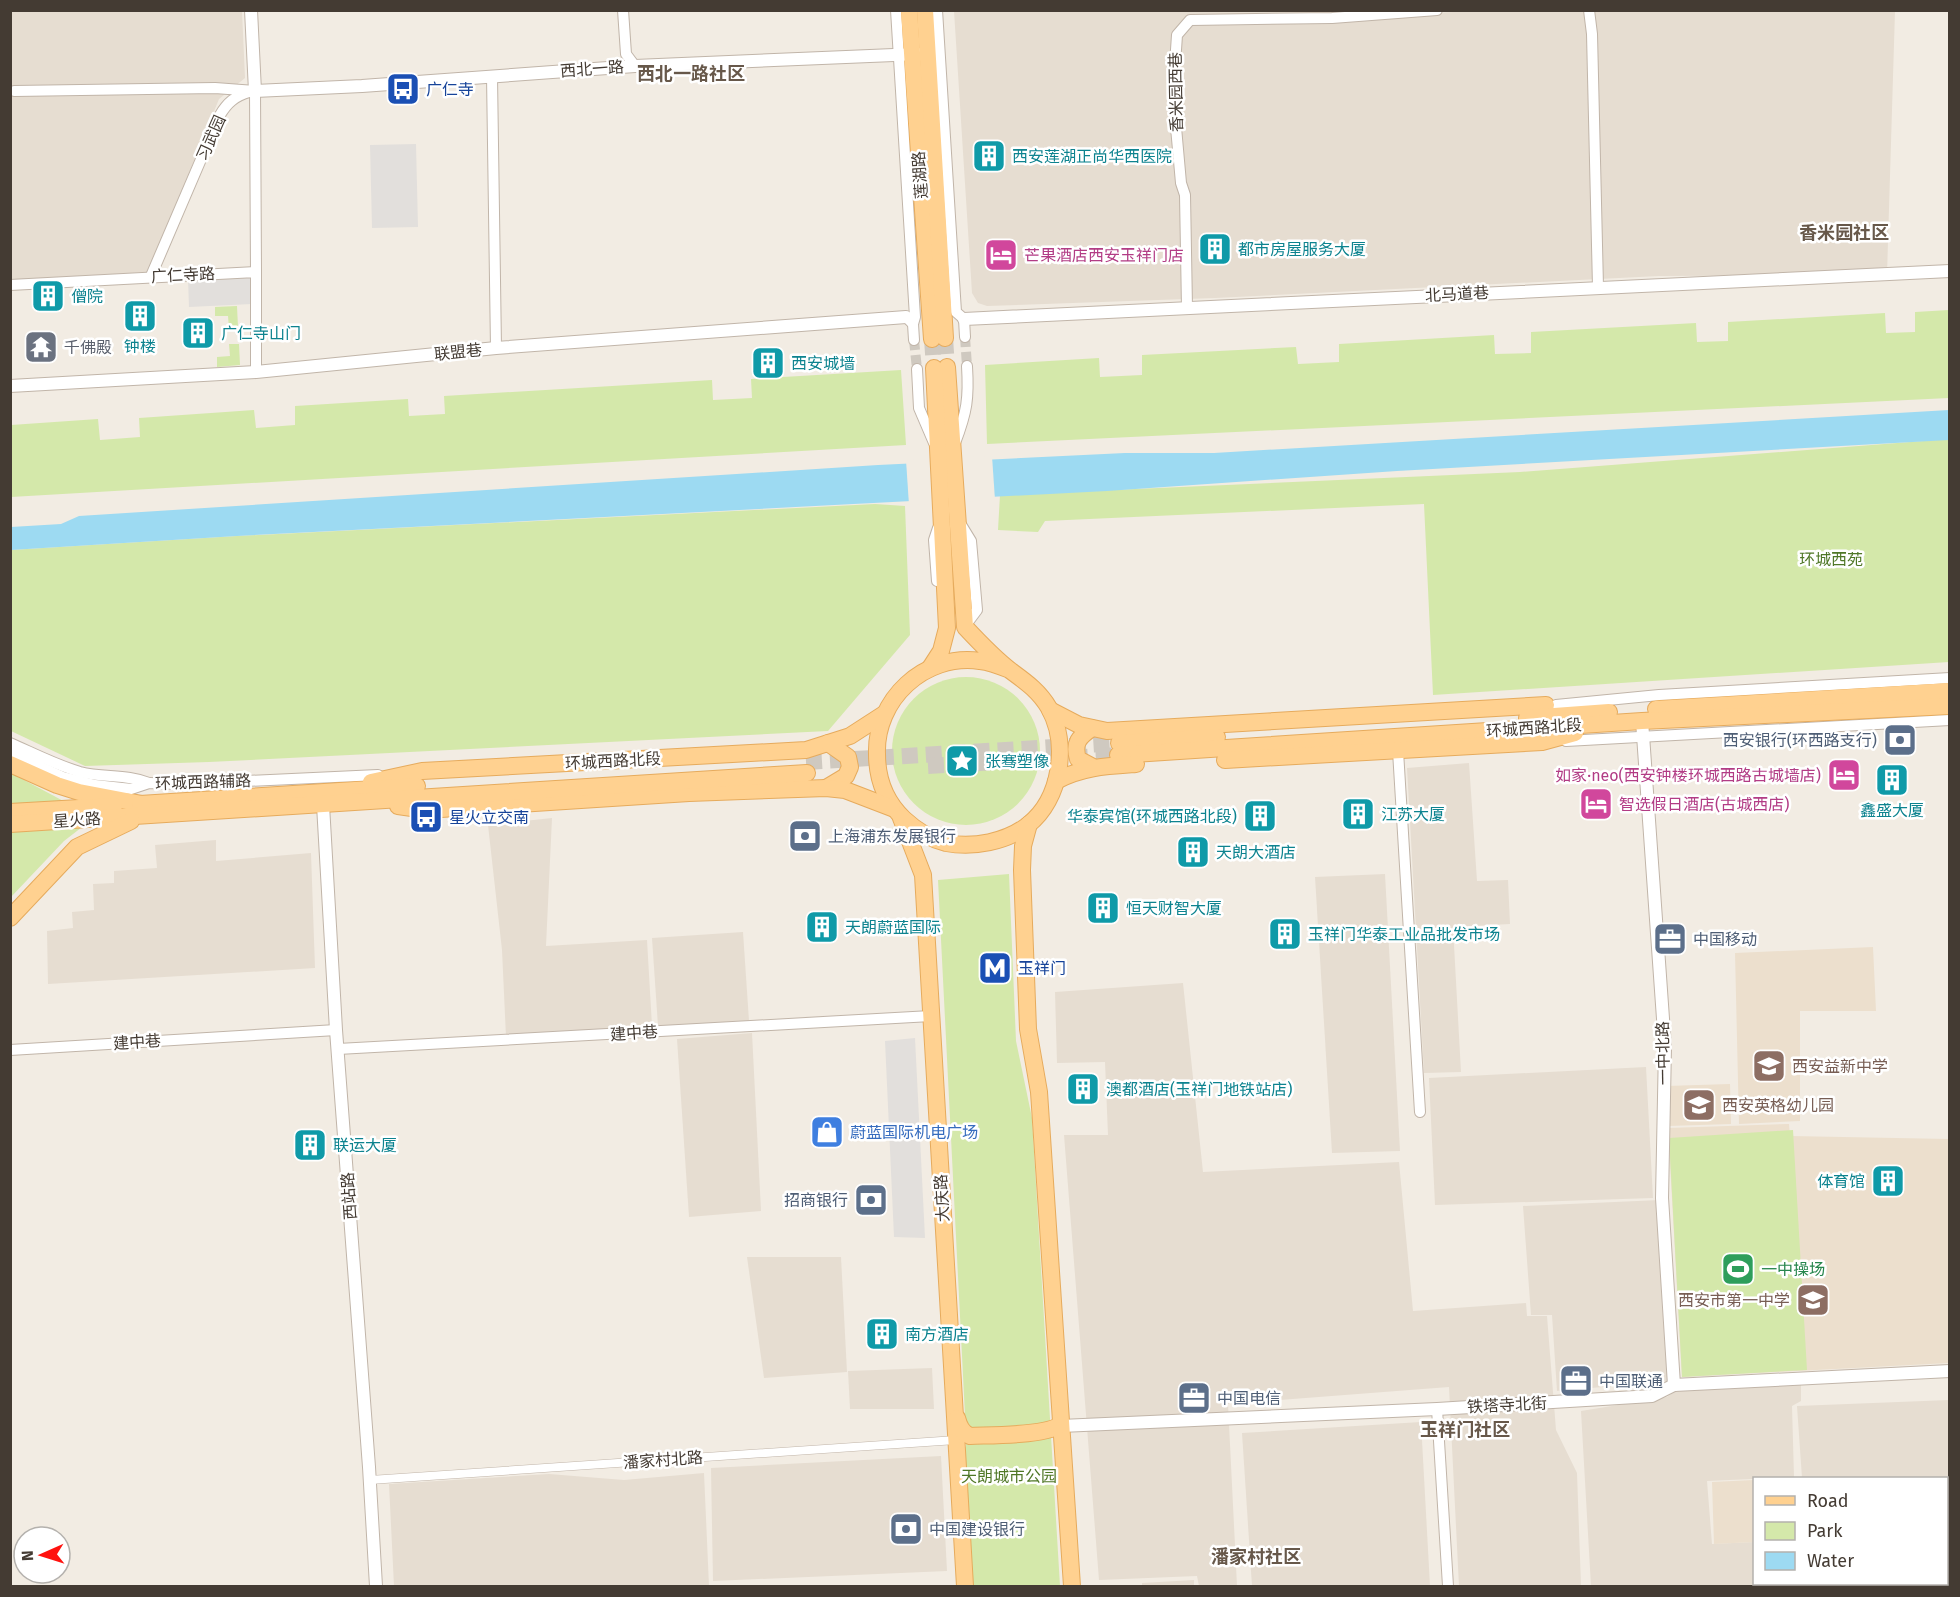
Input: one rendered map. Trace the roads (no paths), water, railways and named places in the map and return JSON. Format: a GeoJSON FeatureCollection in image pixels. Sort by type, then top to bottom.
{"type":"FeatureCollection","features":[{"type":"Feature","properties":{"kind":"main road","name":"莲湖路"},"geometry":{"type":"LineString","coordinates":[[909,10],[938,338]]}},
{"type":"Feature","properties":{"kind":"main road","name":"莲湖路"},"geometry":{"type":"LineString","coordinates":[[913,54],[925,10]]}},
{"type":"Feature","properties":{"kind":"main road"},"geometry":{"type":"LineString","coordinates":[[930,668],[941,651],[947,620],[949,518],[940,368]]}},
{"type":"Feature","properties":{"kind":"main road"},"geometry":{"type":"LineString","coordinates":[[949,518],[964,619],[984,647],[1040,694],[1050,710],[1058,733],[1060,757],[1056,781],[1050,796],[1029,824],[1023,846],[1022,870],[1028,1029],[1039,1092],[1072,1587]]}},
{"type":"Feature","properties":{"kind":"main road"},"geometry":{"type":"LineString","coordinates":[[947,620],[956,616],[964,619]]}},
{"type":"Feature","properties":{"kind":"main road"},"geometry":{"type":"LineString","coordinates":[[1010,670],[979,660],[946,662],[930,668],[903,687],[884,714],[876,741],[877,769],[881,787],[896,812],[919,833],[936,840],[970,845],[992,842],[1029,824]]}},
{"type":"Feature","properties":{"kind":"main road","name":"环城西路北段"},"geometry":{"type":"LineString","coordinates":[[1119,749],[1603,718],[1950,691]]}},
{"type":"Feature","properties":{"kind":"main road"},"geometry":{"type":"LineString","coordinates":[[1050,710],[1079,725],[1107,731],[1556,705],[1603,718]]}},
{"type":"Feature","properties":{"kind":"main road","name":"环城西路北段"},"geometry":{"type":"LineString","coordinates":[[1603,718],[1642,729],[1950,706]]}},
{"type":"Feature","properties":{"kind":"main road","name":"环城西路北段"},"geometry":{"type":"LineString","coordinates":[[336,791],[402,774],[434,770],[806,750],[849,736],[884,714]]}},
{"type":"Feature","properties":{"kind":"main road"},"geometry":{"type":"LineString","coordinates":[[1056,781],[1071,772],[1093,767],[1542,742],[1603,718]]}},
{"type":"Feature","properties":{"kind":"main road"},"geometry":{"type":"LineString","coordinates":[[1092,728],[1076,742],[1075,751],[1077,759],[1093,767]]}},
{"type":"Feature","properties":{"kind":"main road"},"geometry":{"type":"LineString","coordinates":[[826,788],[846,776],[850,767],[848,757],[828,743]]}},
{"type":"Feature","properties":{"kind":"main road"},"geometry":{"type":"LineString","coordinates":[[10,764],[57,785],[143,810]]}},
{"type":"Feature","properties":{"kind":"main road","name":"环城西路北段"},"geometry":{"type":"LineString","coordinates":[[807,768],[371,802],[143,810],[182,801],[336,791],[807,768]]}},
{"type":"Feature","properties":{"kind":"main road","name":"环城西路北段"},"geometry":{"type":"LineString","coordinates":[[371,802],[426,810],[689,793],[826,788],[845,790],[896,812]]}},
{"type":"Feature","properties":{"kind":"main road"},"geometry":{"type":"LineString","coordinates":[[10,918],[77,847],[143,810]]}},
{"type":"Feature","properties":{"kind":"main road","name":"星火路"},"geometry":{"type":"LineString","coordinates":[[10,812],[143,810]]}},
{"type":"Feature","properties":{"kind":"main road","name":"星火路"},"geometry":{"type":"LineString","coordinates":[[10,824],[143,810]]}},
{"type":"Feature","properties":{"kind":"main road","name":"大庆路"},"geometry":{"type":"LineString","coordinates":[[896,812],[923,875],[965,1587]]}},
{"type":"Feature","properties":{"kind":"main road"},"geometry":{"type":"LineString","coordinates":[[954,1409],[960,1427],[966,1435],[970,1436],[1043,1432],[1061,1425]]}},
{"type":"Feature","properties":{"kind":"main road"},"geometry":{"type":"LineString","coordinates":[[957,1458],[966,1446],[1050,1441],[1062,1445]]}},
{"type":"Feature","properties":{"kind":"street"},"geometry":{"type":"LineString","coordinates":[[251,10],[255,91],[256,372]]}},
{"type":"Feature","properties":{"kind":"street"},"geometry":{"type":"LineString","coordinates":[[623,10],[626,54],[635,66]]}},
{"type":"Feature","properties":{"kind":"street"},"geometry":{"type":"LineString","coordinates":[[896,10],[913,54],[915,317],[909,321],[914,340]]}},
{"type":"Feature","properties":{"kind":"street"},"geometry":{"type":"LineString","coordinates":[[937,10],[956,312],[964,319],[965,337]]}},
{"type":"Feature","properties":{"kind":"street","name":"香米园西巷"},"geometry":{"type":"LineString","coordinates":[[1187,308],[1185,195],[1181,183],[1173,94],[1177,35],[1190,20],[1332,18],[1437,10]]}},
{"type":"Feature","properties":{"kind":"street"},"geometry":{"type":"LineString","coordinates":[[1588,10],[1592,34],[1598,287]]}},
{"type":"Feature","properties":{"kind":"street","name":"西北一路"},"geometry":{"type":"LineString","coordinates":[[255,91],[635,66],[913,54]]}},
{"type":"Feature","properties":{"kind":"street"},"geometry":{"type":"LineString","coordinates":[[492,76],[496,348]]}},
{"type":"Feature","properties":{"kind":"street"},"geometry":{"type":"LineString","coordinates":[[14,91],[215,88],[255,91]]}},
{"type":"Feature","properties":{"kind":"street","name":"习武园"},"geometry":{"type":"LineString","coordinates":[[151,276],[224,108],[236,98],[255,91]]}},
{"type":"Feature","properties":{"kind":"street","name":"广仁寺路"},"geometry":{"type":"LineString","coordinates":[[10,285],[256,272]]}},
{"type":"Feature","properties":{"kind":"street","name":"北马道巷"},"geometry":{"type":"LineString","coordinates":[[964,319],[1950,272]]}},
{"type":"Feature","properties":{"kind":"street","name":"联盟巷"},"geometry":{"type":"LineString","coordinates":[[10,386],[256,372],[496,348],[909,321]]}},
{"type":"Feature","properties":{"kind":"street"},"geometry":{"type":"LineString","coordinates":[[916,369],[919,408],[945,449],[962,427],[969,397],[967,366]]}},
{"type":"Feature","properties":{"kind":"street"},"geometry":{"type":"LineString","coordinates":[[1556,705],[1659,695],[1950,678]]}},
{"type":"Feature","properties":{"kind":"street"},"geometry":{"type":"LineString","coordinates":[[1542,742],[1642,729],[1950,720]]}},
{"type":"Feature","properties":{"kind":"street","name":"一中北路"},"geometry":{"type":"LineString","coordinates":[[1642,729],[1665,1047],[1662,1198],[1674,1385]]}},
{"type":"Feature","properties":{"kind":"street"},"geometry":{"type":"LineString","coordinates":[[10,743],[80,772],[104,777],[138,779],[149,783]]}},
{"type":"Feature","properties":{"kind":"street"},"geometry":{"type":"LineString","coordinates":[[1398,751],[1420,1112]]}},
{"type":"Feature","properties":{"kind":"street","name":"环城西路辅路"},"geometry":{"type":"LineString","coordinates":[[10,753],[63,777],[95,786],[131,789],[149,783],[209,783],[402,774]]}},
{"type":"Feature","properties":{"kind":"street"},"geometry":{"type":"LineString","coordinates":[[182,801],[209,783]]}},
{"type":"Feature","properties":{"kind":"street","name":"西站路"},"geometry":{"type":"LineString","coordinates":[[323,805],[336,1030],[376,1587]]}},
{"type":"Feature","properties":{"kind":"street","name":"建中巷"},"geometry":{"type":"LineString","coordinates":[[338,1049],[931,1016]]}},
{"type":"Feature","properties":{"kind":"street","name":"建中巷"},"geometry":{"type":"LineString","coordinates":[[10,1050],[336,1030]]}},
{"type":"Feature","properties":{"kind":"street","name":"铁塔寺北街"},"geometry":{"type":"LineString","coordinates":[[1061,1425],[1437,1409],[1652,1396],[1674,1385],[1950,1371]]}},
{"type":"Feature","properties":{"kind":"street"},"geometry":{"type":"LineString","coordinates":[[1437,1409],[1448,1587]]}},
{"type":"Feature","properties":{"kind":"street","name":"潘家村北路"},"geometry":{"type":"LineString","coordinates":[[370,1480],[956,1440]]}},
{"type":"Feature","properties":{"kind":"water"},"geometry":{"type":"Polygon","coordinates":[[[1949,410],[1949,440],[1397,471],[1107,491],[237,536],[11,550],[11,527],[61,524],[79,516],[878,465],[1125,453],[1214,453],[1949,410]]]}},
{"type":"Feature","properties":{"kind":"tunnel"},"geometry":{"type":"LineString","coordinates":[[965,337],[967,366]]}},
{"type":"Feature","properties":{"kind":"tunnel"},"geometry":{"type":"LineString","coordinates":[[945,338],[947,367]]}},
{"type":"Feature","properties":{"kind":"tunnel"},"geometry":{"type":"LineString","coordinates":[[932,339],[934,368]]}},
{"type":"Feature","properties":{"kind":"tunnel"},"geometry":{"type":"LineString","coordinates":[[914,340],[917,369]]}},
{"type":"Feature","properties":{"kind":"tunnel"},"geometry":{"type":"LineString","coordinates":[[806,762],[1119,743]]}},
{"type":"Feature","properties":{"kind":"tunnel"},"geometry":{"type":"LineString","coordinates":[[928,766],[1118,755]]}},
{"type":"Feature","properties":{"kind":"place","name":"广仁寺"},"geometry":{"type":"Point","coordinates":[403,89]}},
{"type":"Feature","properties":{"kind":"place","name":"西安莲湖正尚华西医院"},"geometry":{"type":"Point","coordinates":[989,156]}},
{"type":"Feature","properties":{"kind":"place","name":"都市房屋服务大厦"},"geometry":{"type":"Point","coordinates":[1215,249]}},
{"type":"Feature","properties":{"kind":"place","name":"芒果酒店西安玉祥门店"},"geometry":{"type":"Point","coordinates":[1001,255]}},
{"type":"Feature","properties":{"kind":"place","name":"僧院"},"geometry":{"type":"Point","coordinates":[48,296]}},
{"type":"Feature","properties":{"kind":"place","name":"钟楼"},"geometry":{"type":"Point","coordinates":[140,316]}},
{"type":"Feature","properties":{"kind":"place","name":"广仁寺山门"},"geometry":{"type":"Point","coordinates":[198,333]}},
{"type":"Feature","properties":{"kind":"place","name":"千佛殿"},"geometry":{"type":"Point","coordinates":[41,347]}},
{"type":"Feature","properties":{"kind":"place","name":"西安城墙"},"geometry":{"type":"Point","coordinates":[768,363]}},
{"type":"Feature","properties":{"kind":"place","name":"西安银行(环西路支行)"},"geometry":{"type":"Point","coordinates":[1900,740]}},
{"type":"Feature","properties":{"kind":"place","name":"张骞塑像"},"geometry":{"type":"Point","coordinates":[962,761]}},
{"type":"Feature","properties":{"kind":"place","name":"如家·neo(西安钟楼环城西路古城墙店)"},"geometry":{"type":"Point","coordinates":[1844,775]}},
{"type":"Feature","properties":{"kind":"place","name":"鑫盛大厦"},"geometry":{"type":"Point","coordinates":[1892,780]}},
{"type":"Feature","properties":{"kind":"place","name":"智选假日酒店(古城西店)"},"geometry":{"type":"Point","coordinates":[1596,804]}},
{"type":"Feature","properties":{"kind":"place","name":"江苏大厦"},"geometry":{"type":"Point","coordinates":[1358,814]}},
{"type":"Feature","properties":{"kind":"place","name":"华泰宾馆(环城西路北段)"},"geometry":{"type":"Point","coordinates":[1260,816]}},
{"type":"Feature","properties":{"kind":"place","name":"星火立交南"},"geometry":{"type":"Point","coordinates":[426,817]}},
{"type":"Feature","properties":{"kind":"place","name":"上海浦东发展银行"},"geometry":{"type":"Point","coordinates":[805,836]}},
{"type":"Feature","properties":{"kind":"place","name":"天朗大酒店"},"geometry":{"type":"Point","coordinates":[1193,852]}},
{"type":"Feature","properties":{"kind":"place","name":"恒天财智大厦"},"geometry":{"type":"Point","coordinates":[1103,908]}},
{"type":"Feature","properties":{"kind":"place","name":"天朗蔚蓝国际"},"geometry":{"type":"Point","coordinates":[822,927]}},
{"type":"Feature","properties":{"kind":"place","name":"玉祥门华泰工业品批发市场"},"geometry":{"type":"Point","coordinates":[1285,934]}},
{"type":"Feature","properties":{"kind":"place","name":"中国移动"},"geometry":{"type":"Point","coordinates":[1670,939]}},
{"type":"Feature","properties":{"kind":"place","name":"玉祥门"},"geometry":{"type":"Point","coordinates":[995,968]}},
{"type":"Feature","properties":{"kind":"place","name":"西安益新中学"},"geometry":{"type":"Point","coordinates":[1769,1066]}},
{"type":"Feature","properties":{"kind":"place","name":"澳都酒店(玉祥门地铁站店)"},"geometry":{"type":"Point","coordinates":[1083,1089]}},
{"type":"Feature","properties":{"kind":"place","name":"西安英格幼儿园"},"geometry":{"type":"Point","coordinates":[1699,1105]}},
{"type":"Feature","properties":{"kind":"place","name":"蔚蓝国际机电广场"},"geometry":{"type":"Point","coordinates":[827,1132]}},
{"type":"Feature","properties":{"kind":"place","name":"联运大厦"},"geometry":{"type":"Point","coordinates":[310,1145]}},
{"type":"Feature","properties":{"kind":"place","name":"体育馆"},"geometry":{"type":"Point","coordinates":[1888,1181]}},
{"type":"Feature","properties":{"kind":"place","name":"招商银行"},"geometry":{"type":"Point","coordinates":[871,1200]}},
{"type":"Feature","properties":{"kind":"place","name":"一中操场"},"geometry":{"type":"Point","coordinates":[1738,1269]}},
{"type":"Feature","properties":{"kind":"place","name":"西安市第一中学"},"geometry":{"type":"Point","coordinates":[1813,1300]}},
{"type":"Feature","properties":{"kind":"place","name":"南方酒店"},"geometry":{"type":"Point","coordinates":[882,1334]}},
{"type":"Feature","properties":{"kind":"place","name":"中国联通"},"geometry":{"type":"Point","coordinates":[1576,1381]}},
{"type":"Feature","properties":{"kind":"place","name":"中国电信"},"geometry":{"type":"Point","coordinates":[1194,1398]}},
{"type":"Feature","properties":{"kind":"place","name":"中国建设银行"},"geometry":{"type":"Point","coordinates":[906,1529]}},
{"type":"Feature","properties":{"kind":"district","name":"西北一路社区"},"geometry":{"type":"Point","coordinates":[691,74]}},
{"type":"Feature","properties":{"kind":"district","name":"香米园社区"},"geometry":{"type":"Point","coordinates":[1844,233]}},
{"type":"Feature","properties":{"kind":"district","name":"玉祥门社区"},"geometry":{"type":"Point","coordinates":[1465,1430]}},
{"type":"Feature","properties":{"kind":"district","name":"潘家村社区"},"geometry":{"type":"Point","coordinates":[1256,1557]}},
{"type":"Feature","properties":{"kind":"park label","name":"环城西苑"},"geometry":{"type":"Point","coordinates":[1831,559]}},
{"type":"Feature","properties":{"kind":"park label","name":"天朗城市公园"},"geometry":{"type":"Point","coordinates":[1009,1476]}}]}
